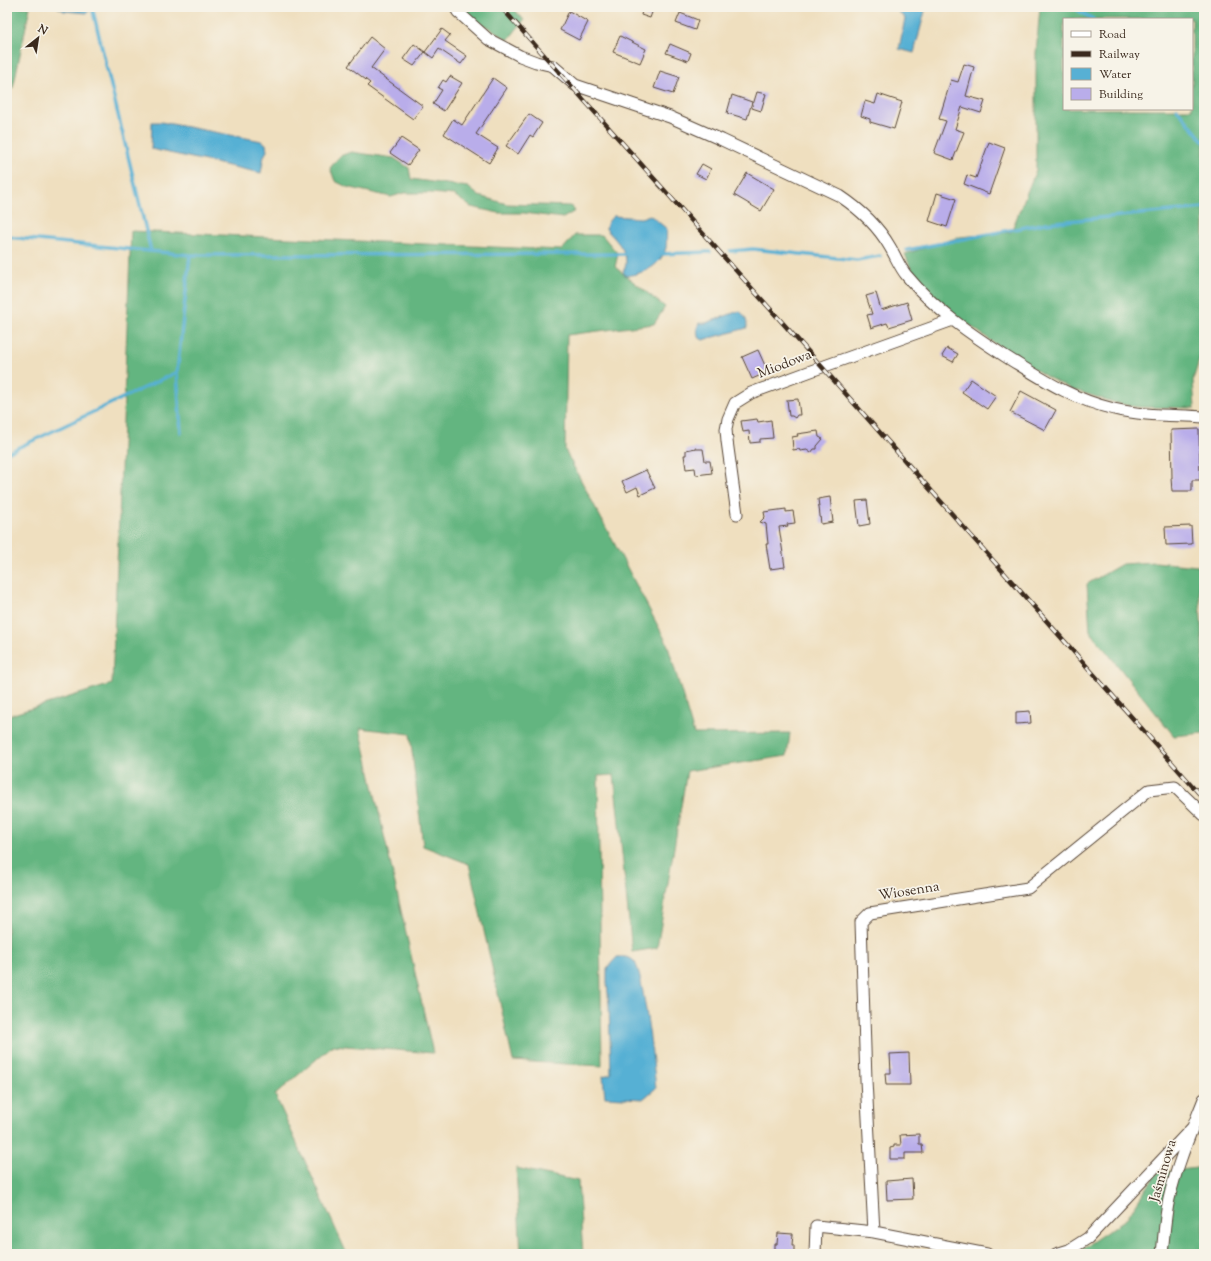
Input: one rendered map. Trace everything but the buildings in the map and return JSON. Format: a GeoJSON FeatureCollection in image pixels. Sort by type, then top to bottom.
{"type":"FeatureCollection","features":[{"type":"Feature","properties":{"kind":"street"},"geometry":{"type":"LineString","coordinates":[[455,7],[458,12],[488,39],[520,56],[553,66],[574,85],[670,117],[840,196],[856,207],[879,230],[906,276],[936,306],[968,332],[1045,381],[1091,403],[1115,409],[1137,413],[1204,417]]}},
{"type":"Feature","properties":{"kind":"street","name":"Miodowa"},"geometry":{"type":"LineString","coordinates":[[737,514],[726,429],[728,419],[735,404],[751,393],[953,320]]}},
{"type":"Feature","properties":{"kind":"street","name":"Wiosenna"},"geometry":{"type":"LineString","coordinates":[[874,1232],[866,1080],[862,922],[870,913],[1028,888],[1149,790],[1175,787],[1204,815]]}},
{"type":"Feature","properties":{"kind":"street","name":"Jaśminowa"},"geometry":{"type":"LineString","coordinates":[[1162,1254],[1169,1200],[1183,1152],[1204,1099]]}},
{"type":"Feature","properties":{"kind":"street"},"geometry":{"type":"LineString","coordinates":[[1056,1254],[1069,1250],[1088,1238],[1193,1127]]}},
{"type":"Feature","properties":{"kind":"street"},"geometry":{"type":"LineString","coordinates":[[815,1254],[816,1226],[874,1232],[987,1254]]}},
{"type":"Feature","properties":{"kind":"green space"},"geometry":{"type":"Polygon","coordinates":[[[7,7],[30,7],[13,88],[7,93],[7,7]]]}},
{"type":"Feature","properties":{"kind":"green space"},"geometry":{"type":"Polygon","coordinates":[[[444,7],[512,7],[524,20],[508,40],[490,28],[444,7]]]}},
{"type":"Feature","properties":{"kind":"green space"},"geometry":{"type":"Polygon","coordinates":[[[1040,7],[1204,7],[1204,355],[1200,357],[1193,380],[1195,408],[1138,407],[1116,403],[1071,389],[1047,377],[994,343],[957,316],[924,288],[912,271],[905,254],[960,237],[1011,232],[1036,170],[1036,53],[1040,7]]]}},
{"type":"Feature","properties":{"kind":"green space"},"geometry":{"type":"Polygon","coordinates":[[[351,152],[394,158],[409,168],[411,179],[468,187],[479,196],[507,204],[571,206],[575,211],[563,218],[524,213],[499,213],[471,207],[454,195],[404,193],[391,197],[347,187],[335,181],[330,168],[340,156],[351,152]]]}},
{"type":"Feature","properties":{"kind":"green space"},"geometry":{"type":"Polygon","coordinates":[[[131,231],[562,250],[575,235],[602,235],[618,254],[615,267],[665,307],[654,324],[567,335],[565,450],[667,643],[694,734],[790,733],[787,756],[687,771],[657,948],[632,952],[614,775],[598,776],[602,1066],[513,1061],[469,864],[423,846],[410,734],[360,728],[433,1053],[333,1045],[275,1095],[347,1254],[7,1254],[7,716],[112,684],[131,231]]]}},
{"type":"Feature","properties":{"kind":"green space"},"geometry":{"type":"Polygon","coordinates":[[[1155,562],[1198,566],[1204,674],[1204,733],[1174,736],[1090,631],[1087,584],[1122,564],[1155,562]]]}},
{"type":"Feature","properties":{"kind":"green space"},"geometry":{"type":"Polygon","coordinates":[[[1204,1167],[1204,1254],[1074,1254],[1126,1219],[1157,1173],[1204,1167]]]}},
{"type":"Feature","properties":{"kind":"green space"},"geometry":{"type":"Polygon","coordinates":[[[516,1168],[578,1181],[583,1254],[521,1254],[516,1168]]]}},
{"type":"Feature","properties":{"kind":"water"},"geometry":{"type":"Polygon","coordinates":[[[57,7],[93,7],[87,13],[64,11],[57,7]]]}},
{"type":"Feature","properties":{"kind":"water"},"geometry":{"type":"Polygon","coordinates":[[[893,7],[926,7],[914,53],[899,49],[905,18],[893,7]]]}},
{"type":"Feature","properties":{"kind":"water"},"geometry":{"type":"Polygon","coordinates":[[[152,122],[161,122],[262,141],[266,144],[267,151],[264,156],[261,173],[151,149],[152,122]]]}},
{"type":"Feature","properties":{"kind":"water"},"geometry":{"type":"Polygon","coordinates":[[[650,215],[667,229],[666,248],[660,260],[650,268],[639,273],[626,276],[623,272],[626,258],[619,244],[606,229],[608,222],[613,216],[641,218],[650,215]]]}},
{"type":"Feature","properties":{"kind":"water"},"geometry":{"type":"Polygon","coordinates":[[[739,311],[746,318],[747,328],[703,340],[698,337],[697,328],[699,323],[706,323],[739,311]]]}},
{"type":"Feature","properties":{"kind":"water"},"geometry":{"type":"Polygon","coordinates":[[[617,957],[624,957],[634,961],[641,982],[651,1042],[656,1088],[643,1099],[605,1097],[603,1076],[611,1074],[607,968],[617,957]]]}},
{"type":"Feature","properties":{"kind":"waterway"},"geometry":{"type":"LineString","coordinates":[[92,7],[151,251]]}},
{"type":"Feature","properties":{"kind":"waterway"},"geometry":{"type":"LineString","coordinates":[[1050,7],[1074,8],[1091,18]]}},
{"type":"Feature","properties":{"kind":"waterway"},"geometry":{"type":"LineString","coordinates":[[1178,110],[1204,142]]}},
{"type":"Feature","properties":{"kind":"waterway"},"geometry":{"type":"LineString","coordinates":[[907,250],[1046,223],[1204,208]]}},
{"type":"Feature","properties":{"kind":"waterway"},"geometry":{"type":"LineString","coordinates":[[7,237],[190,255],[629,254]]}},
{"type":"Feature","properties":{"kind":"waterway"},"geometry":{"type":"LineString","coordinates":[[730,251],[753,249],[857,260],[880,256]]}},
{"type":"Feature","properties":{"kind":"waterway"},"geometry":{"type":"LineString","coordinates":[[659,254],[710,252]]}},
{"type":"Feature","properties":{"kind":"waterway"},"geometry":{"type":"LineString","coordinates":[[181,433],[177,372],[190,255]]}},
{"type":"Feature","properties":{"kind":"waterway"},"geometry":{"type":"LineString","coordinates":[[7,453],[177,372]]}},
{"type":"Feature","properties":{"kind":"railway"},"geometry":{"type":"LineString","coordinates":[[501,7],[1204,799]]}}]}
